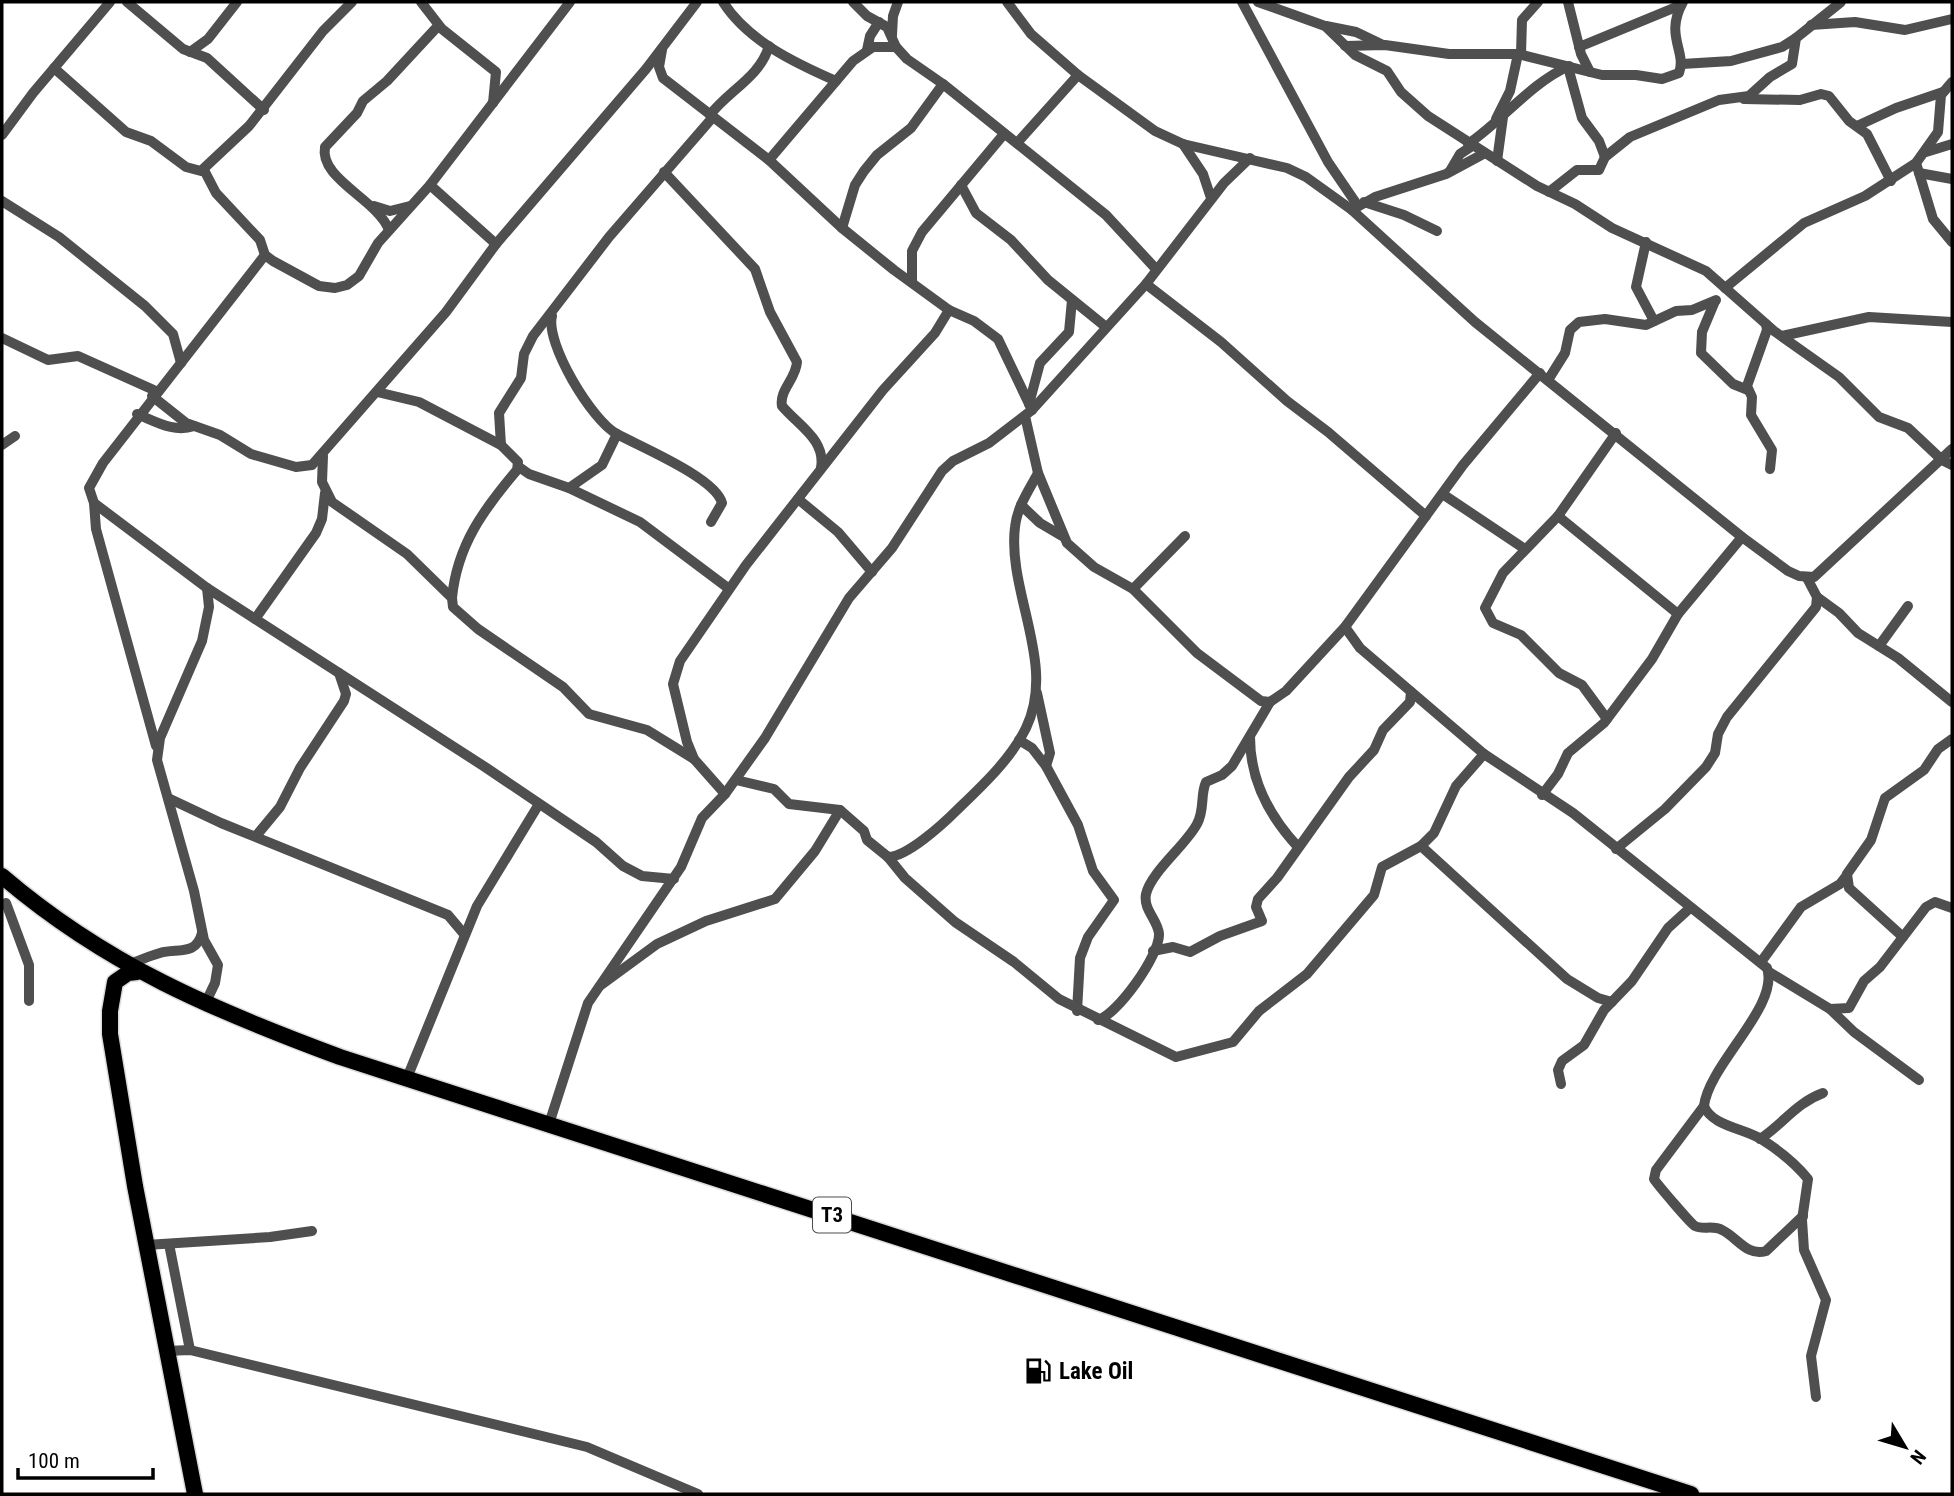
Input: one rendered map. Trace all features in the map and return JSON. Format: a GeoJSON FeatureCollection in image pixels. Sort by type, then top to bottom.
{"type":"FeatureCollection","features":[{"type":"Feature","properties":{"kind":"main road","name":"T3"},"geometry":{"type":"LineString","coordinates":[[2,876],[48,913],[132,968],[205,1004],[340,1057],[1691,1494]]}},
{"type":"Feature","properties":{"kind":"main road"},"geometry":{"type":"LineString","coordinates":[[132,968],[115,982],[109,1024],[146,1245],[195,1494]]}},
{"type":"Feature","properties":{"kind":"street"},"geometry":{"type":"LineString","coordinates":[[2,135],[110,2]]}},
{"type":"Feature","properties":{"kind":"street"},"geometry":{"type":"LineString","coordinates":[[127,2],[190,52],[207,58],[264,110]]}},
{"type":"Feature","properties":{"kind":"street"},"geometry":{"type":"LineString","coordinates":[[190,52],[208,39],[237,2]]}},
{"type":"Feature","properties":{"kind":"street"},"geometry":{"type":"LineString","coordinates":[[204,170],[264,110],[317,39],[352,2]]}},
{"type":"Feature","properties":{"kind":"street"},"geometry":{"type":"LineString","coordinates":[[421,2],[438,26],[496,72],[493,103]]}},
{"type":"Feature","properties":{"kind":"street"},"geometry":{"type":"LineString","coordinates":[[204,170],[216,193],[260,240],[265,255],[309,282],[328,288],[342,287],[359,276],[388,230],[430,185],[568,2]]}},
{"type":"Feature","properties":{"kind":"street"},"geometry":{"type":"LineString","coordinates":[[2,338],[48,360],[78,356],[154,394],[186,423],[220,435],[251,454],[296,467],[312,465],[323,456],[446,312],[496,244],[662,50],[697,2]]}},
{"type":"Feature","properties":{"kind":"street"},"geometry":{"type":"LineString","coordinates":[[723,2],[769,46],[836,81]]}},
{"type":"Feature","properties":{"kind":"street"},"geometry":{"type":"LineString","coordinates":[[853,2],[892,35]]}},
{"type":"Feature","properties":{"kind":"street"},"geometry":{"type":"LineString","coordinates":[[898,2],[893,16],[892,35],[896,47],[907,59],[943,84],[1106,215],[1156,269]]}},
{"type":"Feature","properties":{"kind":"street"},"geometry":{"type":"LineString","coordinates":[[1007,2],[1031,34],[1078,75],[1155,131],[1183,144],[1272,163],[1306,177],[1358,206],[1404,215],[1437,231]]}},
{"type":"Feature","properties":{"kind":"street"},"geometry":{"type":"LineString","coordinates":[[1242,2],[1328,162],[1358,206],[1475,322],[1788,571],[1807,578],[1814,577],[1952,449]]}},
{"type":"Feature","properties":{"kind":"street"},"geometry":{"type":"LineString","coordinates":[[1258,2],[1325,26],[1356,32],[1385,45]]}},
{"type":"Feature","properties":{"kind":"street"},"geometry":{"type":"LineString","coordinates":[[1491,128],[1510,91],[1519,54],[1522,20],[1538,2]]}},
{"type":"Feature","properties":{"kind":"street"},"geometry":{"type":"LineString","coordinates":[[1568,2],[1579,47],[1590,72]]}},
{"type":"Feature","properties":{"kind":"street"},"geometry":{"type":"LineString","coordinates":[[1682,64],[1731,61],[1782,47],[1841,2]]}},
{"type":"Feature","properties":{"kind":"street"},"geometry":{"type":"LineString","coordinates":[[1344,46],[1385,45],[1437,54],[1519,54],[1590,72],[1662,79],[1679,73],[1682,64],[1674,31],[1682,4]]}},
{"type":"Feature","properties":{"kind":"street"},"geometry":{"type":"LineString","coordinates":[[1579,47],[1682,4]]}},
{"type":"Feature","properties":{"kind":"street"},"geometry":{"type":"LineString","coordinates":[[1811,25],[1855,22],[1905,30],[1952,19]]}},
{"type":"Feature","properties":{"kind":"street"},"geometry":{"type":"LineString","coordinates":[[867,50],[870,36],[879,22]]}},
{"type":"Feature","properties":{"kind":"street"},"geometry":{"type":"LineString","coordinates":[[388,230],[383,216],[351,190],[332,170],[325,159],[325,147],[357,113],[363,101],[387,82],[438,26]]}},
{"type":"Feature","properties":{"kind":"street"},"geometry":{"type":"LineString","coordinates":[[1325,26],[1344,46],[1365,61],[1387,71],[1407,99],[1470,145],[1612,228],[1688,260],[1723,286],[1766,324],[1839,377],[1879,416],[1916,433],[1942,460],[1952,465]]}},
{"type":"Feature","properties":{"kind":"street"},"geometry":{"type":"LineString","coordinates":[[1549,192],[1577,170],[1599,170],[1605,157],[1636,133],[1719,100],[1756,93],[1770,77],[1790,67],[1794,61],[1796,38]]}},
{"type":"Feature","properties":{"kind":"street"},"geometry":{"type":"LineString","coordinates":[[501,445],[499,413],[521,378],[527,344],[711,116],[723,97],[753,73],[769,46]]}},
{"type":"Feature","properties":{"kind":"street"},"geometry":{"type":"LineString","coordinates":[[769,160],[836,81],[867,50],[880,46],[896,47]]}},
{"type":"Feature","properties":{"kind":"street"},"geometry":{"type":"LineString","coordinates":[[662,50],[659,67],[663,78],[769,160],[842,228],[949,310],[974,321],[998,340],[1029,410],[1038,473],[1062,536]]}},
{"type":"Feature","properties":{"kind":"street"},"geometry":{"type":"LineString","coordinates":[[1450,171],[1460,154],[1470,145],[1558,69],[1569,66]]}},
{"type":"Feature","properties":{"kind":"street"},"geometry":{"type":"LineString","coordinates":[[1569,66],[1582,118],[1599,141],[1605,157]]}},
{"type":"Feature","properties":{"kind":"street"},"geometry":{"type":"LineString","coordinates":[[54,68],[126,132],[159,145],[187,167],[204,170]]}},
{"type":"Feature","properties":{"kind":"street"},"geometry":{"type":"LineString","coordinates":[[1017,144],[1078,75]]}},
{"type":"Feature","properties":{"kind":"street"},"geometry":{"type":"LineString","coordinates":[[1857,126],[1896,108],[1943,92],[1952,82]]}},
{"type":"Feature","properties":{"kind":"street"},"geometry":{"type":"LineString","coordinates":[[842,228],[855,185],[864,171],[923,115],[943,84]]}},
{"type":"Feature","properties":{"kind":"street"},"geometry":{"type":"LineString","coordinates":[[1770,469],[1771,446],[1751,415],[1752,397],[1748,390],[1733,384],[1701,353],[1702,332],[1716,300],[1723,286],[1804,223],[1852,203],[1918,168],[1941,124],[1943,92]]}},
{"type":"Feature","properties":{"kind":"street"},"geometry":{"type":"LineString","coordinates":[[1740,97],[1748,100],[1800,100],[1824,95],[1833,99],[1846,118],[1871,139],[1891,181]]}},
{"type":"Feature","properties":{"kind":"street"},"geometry":{"type":"LineString","coordinates":[[1497,161],[1504,116]]}},
{"type":"Feature","properties":{"kind":"street"},"geometry":{"type":"LineString","coordinates":[[912,281],[911,257],[915,243],[1004,134]]}},
{"type":"Feature","properties":{"kind":"street"},"geometry":{"type":"LineString","coordinates":[[1183,144],[1203,174],[1212,198]]}},
{"type":"Feature","properties":{"kind":"street"},"geometry":{"type":"LineString","coordinates":[[1926,152],[1952,144]]}},
{"type":"Feature","properties":{"kind":"street"},"geometry":{"type":"LineString","coordinates":[[1358,206],[1450,171],[1485,153]]}},
{"type":"Feature","properties":{"kind":"street"},"geometry":{"type":"LineString","coordinates":[[549,1124],[578,1038],[580,1018],[599,986],[674,879],[694,832],[736,780],[765,738],[839,612],[908,526],[942,471],[953,461],[989,443],[1029,410],[1146,284],[1212,198],[1250,158]]}},
{"type":"Feature","properties":{"kind":"street"},"geometry":{"type":"LineString","coordinates":[[1918,168],[1952,179]]}},
{"type":"Feature","properties":{"kind":"street"},"geometry":{"type":"LineString","coordinates":[[1918,168],[1933,219],[1952,242]]}},
{"type":"Feature","properties":{"kind":"street"},"geometry":{"type":"LineString","coordinates":[[664,172],[755,269],[770,312],[797,362],[797,372],[782,394],[782,406],[819,443],[823,457],[821,468]]}},
{"type":"Feature","properties":{"kind":"street"},"geometry":{"type":"LineString","coordinates":[[430,185],[496,244]]}},
{"type":"Feature","properties":{"kind":"street"},"geometry":{"type":"LineString","coordinates":[[961,185],[976,213],[1011,240],[1072,300],[1106,327]]}},
{"type":"Feature","properties":{"kind":"street"},"geometry":{"type":"LineString","coordinates":[[2,201],[59,237],[152,312],[173,334],[181,363]]}},
{"type":"Feature","properties":{"kind":"street"},"geometry":{"type":"LineString","coordinates":[[373,206],[390,211],[411,206]]}},
{"type":"Feature","properties":{"kind":"street"},"geometry":{"type":"LineString","coordinates":[[1646,242],[1636,288],[1654,321]]}},
{"type":"Feature","properties":{"kind":"street"},"geometry":{"type":"LineString","coordinates":[[205,1004],[218,973],[218,965],[202,933],[194,891],[168,798],[159,776],[157,750],[96,529],[94,503],[89,488],[137,414],[181,363],[265,255]]}},
{"type":"Feature","properties":{"kind":"street"},"geometry":{"type":"LineString","coordinates":[[1146,284],[1221,342],[1287,401],[1328,432],[1426,516]]}},
{"type":"Feature","properties":{"kind":"street"},"geometry":{"type":"LineString","coordinates":[[1029,410],[1040,363],[1069,332],[1072,300]]}},
{"type":"Feature","properties":{"kind":"street"},"geometry":{"type":"LineString","coordinates":[[1098,1020],[1107,1016],[1137,985],[1153,951],[1158,931],[1146,902],[1149,887],[1198,823],[1206,782],[1222,775],[1232,766],[1270,702],[1286,691],[1345,627],[1444,495],[1463,465],[1564,353],[1570,330],[1579,322],[1605,319],[1643,325],[1676,311],[1692,310],[1716,300]]}},
{"type":"Feature","properties":{"kind":"street"},"geometry":{"type":"LineString","coordinates":[[694,759],[675,692],[676,670],[728,588],[883,390],[934,333],[949,310]]}},
{"type":"Feature","properties":{"kind":"street"},"geometry":{"type":"LineString","coordinates":[[553,311],[550,328],[559,355],[590,406],[617,435],[644,446],[711,488],[722,503],[711,522]]}},
{"type":"Feature","properties":{"kind":"street"},"geometry":{"type":"LineString","coordinates":[[1782,336],[1869,317],[1952,321]]}},
{"type":"Feature","properties":{"kind":"street"},"geometry":{"type":"LineString","coordinates":[[1748,390],[1767,330],[1766,324]]}},
{"type":"Feature","properties":{"kind":"street"},"geometry":{"type":"LineString","coordinates":[[377,391],[419,401],[501,445],[516,458],[519,467],[529,474],[569,488],[640,522],[728,588]]}},
{"type":"Feature","properties":{"kind":"street"},"geometry":{"type":"LineString","coordinates":[[137,414],[171,428],[184,429],[195,425]]}},
{"type":"Feature","properties":{"kind":"street"},"geometry":{"type":"LineString","coordinates":[[1607,719],[1581,685],[1559,673],[1527,639],[1493,623],[1485,613],[1486,603],[1494,587],[1558,516],[1616,433]]}},
{"type":"Feature","properties":{"kind":"street"},"geometry":{"type":"LineString","coordinates":[[569,488],[602,465],[617,435]]}},
{"type":"Feature","properties":{"kind":"street"},"geometry":{"type":"LineString","coordinates":[[2,445],[15,436]]}},
{"type":"Feature","properties":{"kind":"street"},"geometry":{"type":"LineString","coordinates":[[255,619],[316,533],[322,519],[323,456]]}},
{"type":"Feature","properties":{"kind":"street"},"geometry":{"type":"LineString","coordinates":[[519,467],[472,527],[457,569],[453,607],[463,617],[563,687],[589,714],[648,730],[694,759],[725,794]]}},
{"type":"Feature","properties":{"kind":"street"},"geometry":{"type":"LineString","coordinates":[[1038,473],[1021,505],[1015,530],[1016,562],[1034,661],[1036,690],[1050,753],[1046,766]]}},
{"type":"Feature","properties":{"kind":"street"},"geometry":{"type":"LineString","coordinates":[[324,492],[349,516],[407,554],[452,598]]}},
{"type":"Feature","properties":{"kind":"street"},"geometry":{"type":"LineString","coordinates":[[1444,495],[1525,550]]}},
{"type":"Feature","properties":{"kind":"street"},"geometry":{"type":"LineString","coordinates":[[798,499],[838,532],[872,572]]}},
{"type":"Feature","properties":{"kind":"street"},"geometry":{"type":"LineString","coordinates":[[94,503],[208,588],[539,804],[642,876],[674,879]]}},
{"type":"Feature","properties":{"kind":"street"},"geometry":{"type":"LineString","coordinates":[[1021,505],[1040,523],[1062,536],[1094,567],[1133,589],[1197,653],[1261,701],[1270,702]]}},
{"type":"Feature","properties":{"kind":"street"},"geometry":{"type":"LineString","coordinates":[[1558,516],[1678,614]]}},
{"type":"Feature","properties":{"kind":"street"},"geometry":{"type":"LineString","coordinates":[[1133,589],[1185,536]]}},
{"type":"Feature","properties":{"kind":"street"},"geometry":{"type":"LineString","coordinates":[[1542,795],[1568,753],[1607,719],[1652,659],[1678,614],[1742,537]]}},
{"type":"Feature","properties":{"kind":"street"},"geometry":{"type":"LineString","coordinates":[[1807,578],[1817,597],[1839,613],[1858,633],[1952,702]]}},
{"type":"Feature","properties":{"kind":"street"},"geometry":{"type":"LineString","coordinates":[[157,750],[202,641],[209,607],[208,588]]}},
{"type":"Feature","properties":{"kind":"street"},"geometry":{"type":"LineString","coordinates":[[1616,849],[1665,809],[1706,767],[1715,753],[1718,734],[1727,717],[1800,629],[1816,607],[1817,597]]}},
{"type":"Feature","properties":{"kind":"street"},"geometry":{"type":"LineString","coordinates":[[1879,646],[1908,607]]}},
{"type":"Feature","properties":{"kind":"street"},"geometry":{"type":"LineString","coordinates":[[1345,627],[1360,648],[1484,754],[1542,795],[1573,813],[1761,962],[1769,972],[1830,1009],[1854,1032],[1919,1080]]}},
{"type":"Feature","properties":{"kind":"street"},"geometry":{"type":"LineString","coordinates":[[256,836],[280,807],[300,768],[344,701],[346,694],[339,672]]}},
{"type":"Feature","properties":{"kind":"street"},"geometry":{"type":"LineString","coordinates":[[888,858],[901,855],[947,820],[990,776],[1019,740],[1029,720],[1036,690]]}},
{"type":"Feature","properties":{"kind":"street"},"geometry":{"type":"LineString","coordinates":[[1153,951],[1173,947],[1190,952],[1220,936],[1262,921],[1256,907],[1258,899],[1277,878],[1349,777],[1374,750],[1383,730],[1410,702],[1411,692]]}},
{"type":"Feature","properties":{"kind":"street"},"geometry":{"type":"LineString","coordinates":[[1250,737],[1252,770],[1262,796],[1275,821],[1298,847]]}},
{"type":"Feature","properties":{"kind":"street"},"geometry":{"type":"LineString","coordinates":[[1761,962],[1801,907],[1840,884],[1871,840],[1885,798],[1924,770],[1938,748],[1952,739]]}},
{"type":"Feature","properties":{"kind":"street"},"geometry":{"type":"LineString","coordinates":[[1019,740],[1032,748],[1046,766],[1078,825],[1093,871],[1114,901],[1088,937],[1080,958],[1077,1011]]}},
{"type":"Feature","properties":{"kind":"street"},"geometry":{"type":"LineString","coordinates":[[736,780],[774,789],[789,804],[840,810],[864,831],[867,840],[888,858],[905,878],[955,922],[1077,1011],[1137,1037],[1170,1057],[1224,1045],[1238,1038],[1259,1011],[1307,974],[1374,895],[1382,867],[1421,846],[1440,823],[1457,786],[1484,754]]}},
{"type":"Feature","properties":{"kind":"street"},"geometry":{"type":"LineString","coordinates":[[168,798],[448,915],[464,934]]}},
{"type":"Feature","properties":{"kind":"street"},"geometry":{"type":"LineString","coordinates":[[407,1078],[477,906],[539,804]]}},
{"type":"Feature","properties":{"kind":"street"},"geometry":{"type":"LineString","coordinates":[[599,986],[622,972],[645,950],[657,944],[706,921],[775,899],[810,859],[840,810]]}},
{"type":"Feature","properties":{"kind":"street"},"geometry":{"type":"LineString","coordinates":[[1421,846],[1567,979],[1598,998],[1612,1002]]}},
{"type":"Feature","properties":{"kind":"street"},"geometry":{"type":"LineString","coordinates":[[1847,874],[1849,888],[1903,937]]}},
{"type":"Feature","properties":{"kind":"street"},"geometry":{"type":"LineString","coordinates":[[19,890],[4,907],[29,965],[29,1001]]}},
{"type":"Feature","properties":{"kind":"street"},"geometry":{"type":"LineString","coordinates":[[1830,1009],[1849,1008],[1864,981],[1880,967],[1926,907],[1935,902],[1952,908]]}},
{"type":"Feature","properties":{"kind":"street"},"geometry":{"type":"LineString","coordinates":[[1561,1084],[1558,1070],[1562,1061],[1584,1045],[1598,1020],[1640,972],[1668,928],[1690,908]]}},
{"type":"Feature","properties":{"kind":"street"},"geometry":{"type":"LineString","coordinates":[[132,968],[157,954],[189,950],[200,940],[202,933]]}},
{"type":"Feature","properties":{"kind":"street"},"geometry":{"type":"LineString","coordinates":[[1769,972],[1769,982],[1759,1008],[1707,1090],[1704,1106],[1656,1170],[1654,1179],[1694,1225],[1722,1230],[1742,1246],[1759,1253],[1766,1251],[1803,1216]]}},
{"type":"Feature","properties":{"kind":"street"},"geometry":{"type":"LineString","coordinates":[[1760,1139],[1776,1128],[1799,1103],[1823,1093]]}},
{"type":"Feature","properties":{"kind":"street"},"geometry":{"type":"LineString","coordinates":[[1704,1106],[1716,1120],[1760,1139],[1808,1179],[1803,1216],[1805,1257],[1826,1300],[1811,1356],[1816,1397]]}},
{"type":"Feature","properties":{"kind":"street"},"geometry":{"type":"LineString","coordinates":[[146,1245],[312,1231]]}},
{"type":"Feature","properties":{"kind":"street"},"geometry":{"type":"LineString","coordinates":[[169,1244],[190,1350]]}},
{"type":"Feature","properties":{"kind":"street"},"geometry":{"type":"LineString","coordinates":[[166,1351],[190,1350],[587,1447],[698,1494]]}},
{"type":"Feature","properties":{"kind":"place","name":"Lake Oil"},"geometry":{"type":"Point","coordinates":[1038,1371]}}]}
